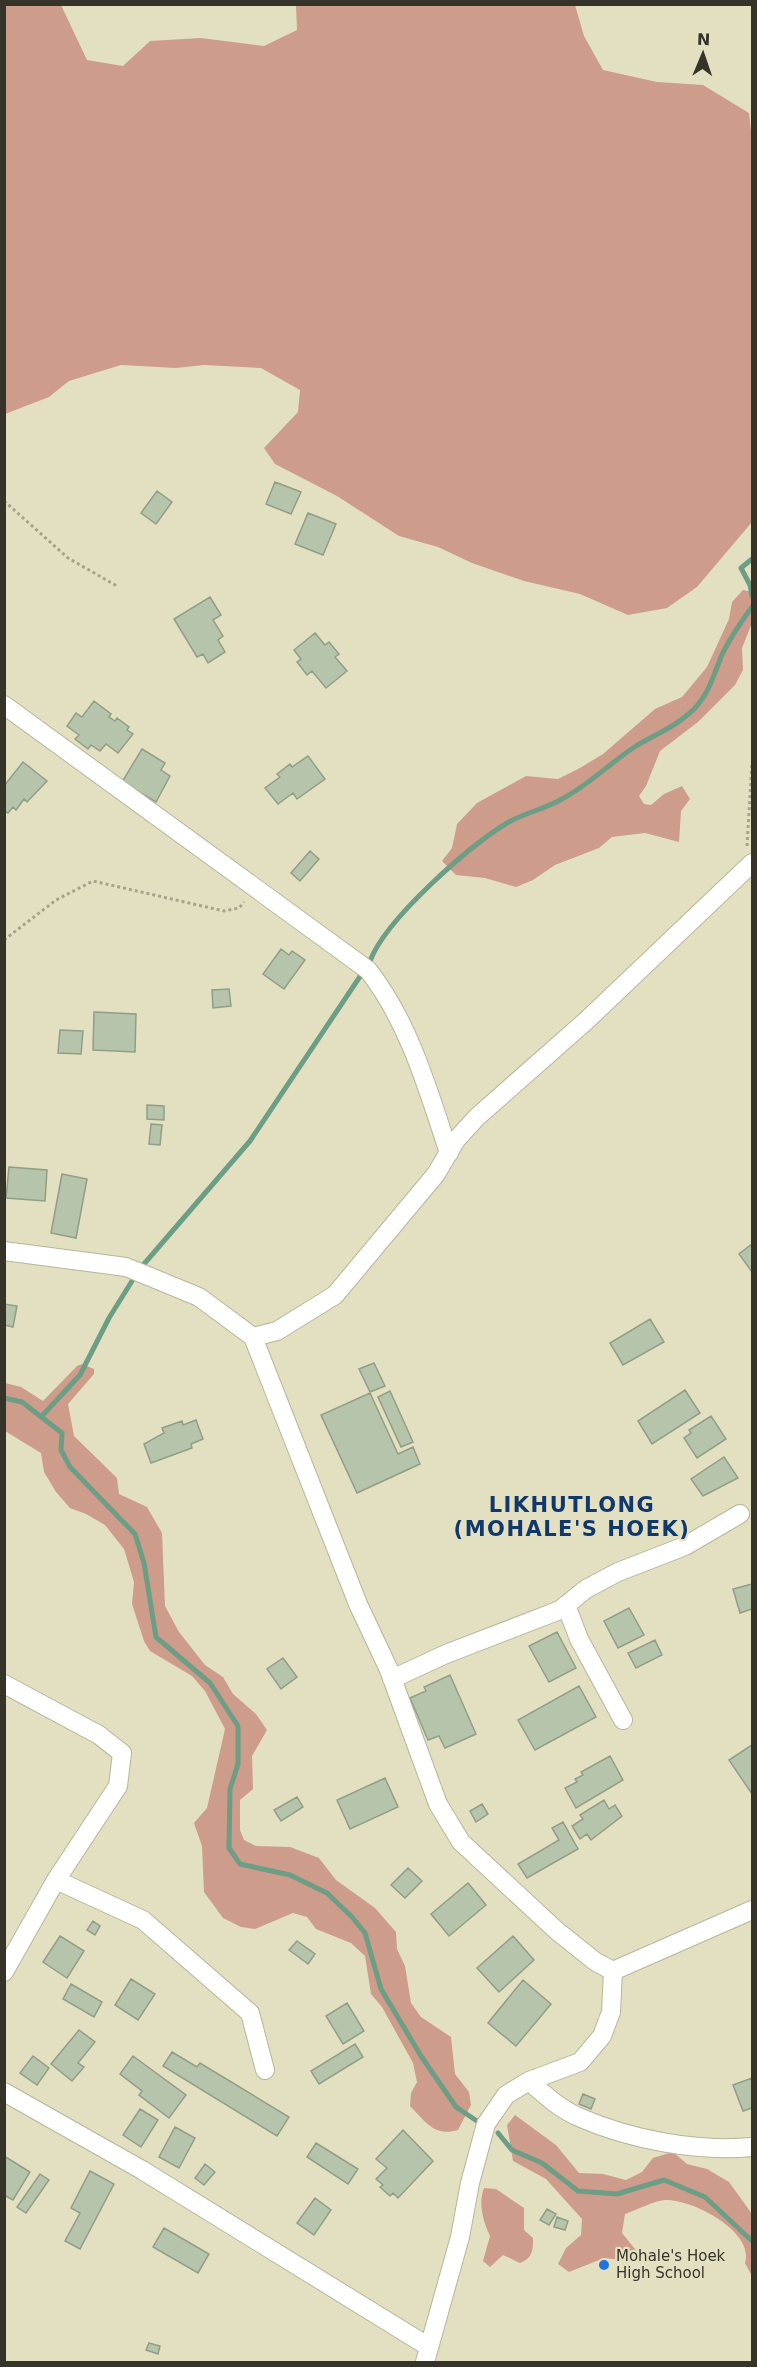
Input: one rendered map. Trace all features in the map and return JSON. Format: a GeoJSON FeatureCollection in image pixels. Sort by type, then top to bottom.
{"type":"FeatureCollection","features":[{"type":"Feature","properties":{"kind":"street"},"geometry":{"type":"LineString","coordinates":[[4,705],[368,970],[384,991],[422,1074],[448,1153]]}},
{"type":"Feature","properties":{"kind":"street"},"geometry":{"type":"LineString","coordinates":[[253,1337],[277,1331],[335,1295],[436,1174],[456,1140],[477,1117],[587,1020],[749,866]]}},
{"type":"Feature","properties":{"kind":"street"},"geometry":{"type":"LineString","coordinates":[[4,1251],[126,1267],[198,1297],[253,1337],[358,1604],[392,1679],[438,1804],[461,1842],[557,1931],[596,1962],[613,1971]]}},
{"type":"Feature","properties":{"kind":"street"},"geometry":{"type":"LineString","coordinates":[[392,1679],[446,1654],[560,1610],[586,1588],[618,1572],[685,1546],[740,1514]]}},
{"type":"Feature","properties":{"kind":"street"},"geometry":{"type":"LineString","coordinates":[[566,1605],[579,1639],[623,1720]]}},
{"type":"Feature","properties":{"kind":"street"},"geometry":{"type":"LineString","coordinates":[[4,1684],[99,1735],[122,1753],[118,1786],[56,1880],[4,1972]]}},
{"type":"Feature","properties":{"kind":"street"},"geometry":{"type":"LineString","coordinates":[[56,1880],[142,1920],[250,2013],[265,2070]]}},
{"type":"Feature","properties":{"kind":"street"},"geometry":{"type":"LineString","coordinates":[[613,1971],[753,1910]]}},
{"type":"Feature","properties":{"kind":"street"},"geometry":{"type":"LineString","coordinates":[[4,2092],[142,2170],[427,2355],[460,2237],[470,2183],[486,2124],[506,2095],[529,2081],[580,2062],[602,2036],[611,2012],[613,1971]]}},
{"type":"Feature","properties":{"kind":"street"},"geometry":{"type":"LineString","coordinates":[[529,2081],[551,2100],[580,2118],[628,2134],[711,2147],[753,2147]]}},
{"type":"Feature","properties":{"kind":"path"},"geometry":{"type":"LineString","coordinates":[[4,501],[68,558],[117,586]]}},
{"type":"Feature","properties":{"kind":"path"},"geometry":{"type":"LineString","coordinates":[[749,866],[753,763]]}},
{"type":"Feature","properties":{"kind":"path"},"geometry":{"type":"LineString","coordinates":[[4,940],[56,900],[93,881],[224,911],[239,908],[255,889]]}},
{"type":"Feature","properties":{"kind":"shaded area"},"geometry":{"type":"Polygon","coordinates":[[[5,4],[61,5],[87,60],[123,66],[150,41],[201,38],[264,46],[297,30],[296,5],[575,5],[584,36],[603,70],[657,82],[703,85],[749,113],[752,141],[752,522],[697,587],[667,608],[628,615],[580,594],[524,581],[472,563],[438,547],[399,536],[337,496],[275,464],[264,448],[298,412],[300,390],[261,368],[204,365],[176,368],[121,365],[69,381],[49,397],[5,414],[5,4]]]}},
{"type":"Feature","properties":{"kind":"shaded area"},"geometry":{"type":"Polygon","coordinates":[[[743,590],[752,592],[752,623],[742,648],[743,670],[735,685],[698,722],[660,751],[646,786],[639,796],[644,804],[651,805],[664,794],[682,786],[690,799],[681,811],[679,842],[645,833],[612,837],[599,848],[555,865],[533,880],[516,887],[485,878],[456,875],[442,861],[452,848],[457,824],[477,803],[526,776],[558,779],[580,768],[603,754],[655,709],[682,697],[707,667],[729,619],[732,602],[743,590]]]}},
{"type":"Feature","properties":{"kind":"shaded area"},"geometry":{"type":"Polygon","coordinates":[[[82,1364],[94,1369],[94,1374],[68,1404],[74,1436],[117,1478],[119,1494],[147,1507],[162,1533],[165,1606],[179,1632],[205,1665],[223,1677],[233,1694],[256,1714],[267,1730],[252,1756],[253,1789],[240,1800],[240,1830],[244,1840],[256,1846],[290,1847],[319,1858],[336,1880],[375,1908],[396,1932],[397,1949],[405,1966],[411,2003],[421,2017],[451,2037],[455,2074],[469,2092],[471,2105],[458,2130],[450,2132],[436,2130],[410,2106],[411,2093],[417,2082],[413,2063],[382,2007],[371,1994],[365,1956],[351,1943],[316,1929],[307,1917],[293,1913],[255,1929],[241,1927],[223,1918],[204,1892],[202,1846],[194,1823],[207,1808],[225,1729],[205,1691],[192,1676],[150,1651],[144,1641],[132,1604],[134,1582],[124,1549],[105,1525],[70,1508],[56,1492],[44,1472],[41,1453],[5,1431],[5,1383],[21,1387],[43,1401],[77,1366],[82,1364]]]}},
{"type":"Feature","properties":{"kind":"shaded area"},"geometry":{"type":"Polygon","coordinates":[[[515,2115],[556,2145],[579,2173],[603,2174],[626,2180],[642,2172],[653,2158],[673,2152],[687,2164],[707,2169],[729,2182],[752,2214],[752,2276],[745,2263],[746,2251],[741,2240],[731,2229],[705,2211],[677,2201],[665,2200],[625,2214],[622,2233],[639,2254],[623,2260],[604,2258],[569,2272],[558,2264],[566,2248],[581,2235],[582,2219],[546,2179],[513,2161],[507,2125],[515,2115]]]}},
{"type":"Feature","properties":{"kind":"shaded area"},"geometry":{"type":"Polygon","coordinates":[[[484,2188],[496,2189],[524,2208],[524,2230],[533,2238],[533,2246],[528,2259],[520,2263],[503,2255],[490,2267],[483,2261],[490,2236],[482,2212],[481,2200],[484,2188]]]}},
{"type":"Feature","properties":{"kind":"building"},"geometry":{"type":"Polygon","coordinates":[[[275,482],[301,492],[291,514],[266,504],[275,482]]]}},
{"type":"Feature","properties":{"kind":"building"},"geometry":{"type":"Polygon","coordinates":[[[157,491],[172,502],[156,524],[141,513],[157,491]]]}},
{"type":"Feature","properties":{"kind":"building"},"geometry":{"type":"Polygon","coordinates":[[[308,513],[336,524],[323,555],[295,544],[308,513]]]}},
{"type":"Feature","properties":{"kind":"building"},"geometry":{"type":"Polygon","coordinates":[[[210,597],[221,615],[213,620],[223,636],[218,640],[225,652],[208,663],[203,654],[197,657],[174,619],[210,597]]]}},
{"type":"Feature","properties":{"kind":"building"},"geometry":{"type":"Polygon","coordinates":[[[315,633],[325,645],[329,642],[339,654],[335,657],[347,671],[326,688],[312,671],[307,675],[297,662],[301,659],[294,650],[315,633]]]}},
{"type":"Feature","properties":{"kind":"building"},"geometry":{"type":"Polygon","coordinates":[[[94,701],[111,714],[109,717],[115,721],[117,718],[129,727],[127,730],[133,734],[118,753],[106,744],[100,751],[91,745],[88,749],[75,739],[79,735],[67,726],[76,713],[82,717],[94,701]]]}},
{"type":"Feature","properties":{"kind":"building"},"geometry":{"type":"Polygon","coordinates":[[[142,749],[165,763],[161,770],[170,776],[156,802],[122,782],[142,749]]]}},
{"type":"Feature","properties":{"kind":"building"},"geometry":{"type":"Polygon","coordinates":[[[308,756],[325,779],[297,799],[293,793],[278,804],[265,788],[280,777],[277,774],[290,764],[292,767],[308,756]]]}},
{"type":"Feature","properties":{"kind":"building"},"geometry":{"type":"Polygon","coordinates":[[[23,762],[47,781],[27,802],[24,799],[16,810],[13,807],[8,813],[4,811],[4,786],[23,762]]]}},
{"type":"Feature","properties":{"kind":"building"},"geometry":{"type":"Polygon","coordinates":[[[310,851],[319,859],[300,881],[291,873],[310,851]]]}},
{"type":"Feature","properties":{"kind":"building"},"geometry":{"type":"Polygon","coordinates":[[[281,949],[289,955],[292,951],[305,960],[284,989],[263,974],[281,949]]]}},
{"type":"Feature","properties":{"kind":"building"},"geometry":{"type":"Polygon","coordinates":[[[229,989],[231,1006],[213,1008],[212,990],[229,989]]]}},
{"type":"Feature","properties":{"kind":"building"},"geometry":{"type":"Polygon","coordinates":[[[94,1012],[136,1014],[135,1052],[93,1050],[94,1012]]]}},
{"type":"Feature","properties":{"kind":"building"},"geometry":{"type":"Polygon","coordinates":[[[60,1030],[83,1031],[81,1054],[58,1053],[60,1030]]]}},
{"type":"Feature","properties":{"kind":"building"},"geometry":{"type":"Polygon","coordinates":[[[147,1105],[164,1106],[164,1120],[147,1119],[147,1105]]]}},
{"type":"Feature","properties":{"kind":"building"},"geometry":{"type":"Polygon","coordinates":[[[151,1124],[162,1125],[160,1145],[149,1144],[151,1124]]]}},
{"type":"Feature","properties":{"kind":"building"},"geometry":{"type":"Polygon","coordinates":[[[9,1167],[47,1170],[45,1201],[6,1198],[9,1167]]]}},
{"type":"Feature","properties":{"kind":"building"},"geometry":{"type":"Polygon","coordinates":[[[62,1174],[87,1179],[76,1238],[51,1233],[62,1174]]]}},
{"type":"Feature","properties":{"kind":"building"},"geometry":{"type":"Polygon","coordinates":[[[752,1244],[752,1272],[739,1254],[752,1244]]]}},
{"type":"Feature","properties":{"kind":"building"},"geometry":{"type":"Polygon","coordinates":[[[4,1304],[17,1306],[13,1327],[4,1325],[4,1304]]]}},
{"type":"Feature","properties":{"kind":"building"},"geometry":{"type":"Polygon","coordinates":[[[650,1319],[664,1342],[623,1365],[610,1343],[650,1319]]]}},
{"type":"Feature","properties":{"kind":"building"},"geometry":{"type":"Polygon","coordinates":[[[374,1363],[385,1386],[370,1392],[359,1369],[374,1363]]]}},
{"type":"Feature","properties":{"kind":"building"},"geometry":{"type":"Polygon","coordinates":[[[685,1390],[700,1413],[652,1444],[638,1421],[685,1390]]]}},
{"type":"Feature","properties":{"kind":"building"},"geometry":{"type":"Polygon","coordinates":[[[390,1391],[413,1442],[401,1447],[378,1397],[390,1391]]]}},
{"type":"Feature","properties":{"kind":"building"},"geometry":{"type":"Polygon","coordinates":[[[370,1393],[398,1454],[413,1447],[420,1464],[357,1493],[321,1415],[370,1393]]]}},
{"type":"Feature","properties":{"kind":"building"},"geometry":{"type":"Polygon","coordinates":[[[711,1416],[726,1439],[697,1458],[684,1438],[691,1433],[689,1430],[711,1416]]]}},
{"type":"Feature","properties":{"kind":"building"},"geometry":{"type":"Polygon","coordinates":[[[196,1420],[203,1439],[191,1444],[192,1448],[151,1463],[144,1444],[164,1433],[162,1428],[182,1421],[183,1425],[196,1420]]]}},
{"type":"Feature","properties":{"kind":"building"},"geometry":{"type":"Polygon","coordinates":[[[724,1457],[738,1478],[703,1496],[691,1479],[724,1457]]]}},
{"type":"Feature","properties":{"kind":"building"},"geometry":{"type":"Polygon","coordinates":[[[752,1584],[752,1609],[740,1613],[733,1589],[752,1584]]]}},
{"type":"Feature","properties":{"kind":"building"},"geometry":{"type":"Polygon","coordinates":[[[629,1608],[644,1635],[618,1648],[604,1621],[629,1608]]]}},
{"type":"Feature","properties":{"kind":"building"},"geometry":{"type":"Polygon","coordinates":[[[557,1632],[576,1668],[549,1682],[529,1646],[557,1632]]]}},
{"type":"Feature","properties":{"kind":"building"},"geometry":{"type":"Polygon","coordinates":[[[655,1640],[662,1655],[636,1668],[628,1653],[655,1640]]]}},
{"type":"Feature","properties":{"kind":"building"},"geometry":{"type":"Polygon","coordinates":[[[283,1658],[297,1677],[281,1689],[267,1669],[283,1658]]]}},
{"type":"Feature","properties":{"kind":"building"},"geometry":{"type":"Polygon","coordinates":[[[450,1675],[476,1734],[445,1748],[439,1736],[428,1740],[410,1698],[426,1691],[424,1687],[450,1675]]]}},
{"type":"Feature","properties":{"kind":"building"},"geometry":{"type":"Polygon","coordinates":[[[579,1686],[596,1717],[535,1750],[518,1720],[579,1686]]]}},
{"type":"Feature","properties":{"kind":"building"},"geometry":{"type":"Polygon","coordinates":[[[752,1745],[752,1794],[729,1760],[752,1745]]]}},
{"type":"Feature","properties":{"kind":"building"},"geometry":{"type":"Polygon","coordinates":[[[610,1756],[623,1780],[576,1808],[565,1788],[577,1782],[575,1779],[583,1775],[581,1772],[610,1756]]]}},
{"type":"Feature","properties":{"kind":"building"},"geometry":{"type":"Polygon","coordinates":[[[385,1778],[398,1807],[350,1829],[337,1800],[385,1778]]]}},
{"type":"Feature","properties":{"kind":"building"},"geometry":{"type":"Polygon","coordinates":[[[297,1797],[303,1807],[281,1821],[274,1810],[297,1797]]]}},
{"type":"Feature","properties":{"kind":"building"},"geometry":{"type":"Polygon","coordinates":[[[604,1800],[609,1809],[615,1805],[622,1816],[591,1840],[587,1834],[580,1839],[572,1826],[583,1819],[580,1815],[604,1800]]]}},
{"type":"Feature","properties":{"kind":"building"},"geometry":{"type":"Polygon","coordinates":[[[482,1804],[488,1814],[476,1822],[470,1811],[482,1804]]]}},
{"type":"Feature","properties":{"kind":"building"},"geometry":{"type":"Polygon","coordinates":[[[563,1822],[578,1849],[527,1878],[518,1864],[559,1840],[552,1828],[563,1822]]]}},
{"type":"Feature","properties":{"kind":"building"},"geometry":{"type":"Polygon","coordinates":[[[408,1868],[422,1881],[405,1898],[391,1885],[408,1868]]]}},
{"type":"Feature","properties":{"kind":"building"},"geometry":{"type":"Polygon","coordinates":[[[468,1883],[486,1905],[449,1936],[431,1914],[468,1883]]]}},
{"type":"Feature","properties":{"kind":"building"},"geometry":{"type":"Polygon","coordinates":[[[93,1921],[100,1926],[95,1935],[87,1930],[93,1921]]]}},
{"type":"Feature","properties":{"kind":"building"},"geometry":{"type":"Polygon","coordinates":[[[60,1936],[84,1951],[67,1978],[43,1962],[60,1936]]]}},
{"type":"Feature","properties":{"kind":"building"},"geometry":{"type":"Polygon","coordinates":[[[513,1936],[534,1960],[499,1992],[477,1968],[513,1936]]]}},
{"type":"Feature","properties":{"kind":"building"},"geometry":{"type":"Polygon","coordinates":[[[297,1941],[315,1954],[308,1964],[289,1950],[297,1941]]]}},
{"type":"Feature","properties":{"kind":"building"},"geometry":{"type":"Polygon","coordinates":[[[131,1979],[155,1994],[138,2020],[115,2005],[131,1979]]]}},
{"type":"Feature","properties":{"kind":"building"},"geometry":{"type":"Polygon","coordinates":[[[523,1980],[551,2004],[516,2046],[488,2023],[523,1980]]]}},
{"type":"Feature","properties":{"kind":"building"},"geometry":{"type":"Polygon","coordinates":[[[71,1984],[102,2002],[94,2017],[63,1999],[71,1984]]]}},
{"type":"Feature","properties":{"kind":"building"},"geometry":{"type":"Polygon","coordinates":[[[347,2003],[364,2031],[343,2044],[326,2016],[347,2003]]]}},
{"type":"Feature","properties":{"kind":"building"},"geometry":{"type":"Polygon","coordinates":[[[79,2030],[95,2042],[78,2063],[84,2067],[72,2081],[51,2064],[79,2030]]]}},
{"type":"Feature","properties":{"kind":"building"},"geometry":{"type":"Polygon","coordinates":[[[355,2044],[363,2057],[319,2084],[311,2071],[355,2044]]]}},
{"type":"Feature","properties":{"kind":"building"},"geometry":{"type":"Polygon","coordinates":[[[172,2052],[197,2067],[200,2063],[289,2117],[277,2136],[163,2066],[172,2052]]]}},
{"type":"Feature","properties":{"kind":"building"},"geometry":{"type":"Polygon","coordinates":[[[33,2056],[49,2068],[37,2085],[20,2073],[33,2056]]]}},
{"type":"Feature","properties":{"kind":"building"},"geometry":{"type":"Polygon","coordinates":[[[133,2056],[186,2095],[169,2118],[139,2095],[142,2091],[120,2074],[133,2056]]]}},
{"type":"Feature","properties":{"kind":"building"},"geometry":{"type":"Polygon","coordinates":[[[752,2078],[752,2108],[743,2111],[733,2085],[752,2078]]]}},
{"type":"Feature","properties":{"kind":"building"},"geometry":{"type":"Polygon","coordinates":[[[583,2094],[595,2099],[591,2109],[579,2104],[583,2094]]]}},
{"type":"Feature","properties":{"kind":"building"},"geometry":{"type":"Polygon","coordinates":[[[140,2109],[158,2120],[141,2147],[123,2135],[140,2109]]]}},
{"type":"Feature","properties":{"kind":"building"},"geometry":{"type":"Polygon","coordinates":[[[175,2127],[195,2138],[179,2168],[159,2157],[175,2127]]]}},
{"type":"Feature","properties":{"kind":"building"},"geometry":{"type":"Polygon","coordinates":[[[403,2130],[433,2161],[398,2198],[393,2193],[390,2196],[380,2187],[383,2185],[376,2179],[387,2168],[376,2159],[403,2130]]]}},
{"type":"Feature","properties":{"kind":"building"},"geometry":{"type":"Polygon","coordinates":[[[316,2143],[358,2169],[348,2184],[307,2157],[316,2143]]]}},
{"type":"Feature","properties":{"kind":"building"},"geometry":{"type":"Polygon","coordinates":[[[4,2156],[30,2172],[13,2200],[4,2195],[4,2156]]]}},
{"type":"Feature","properties":{"kind":"building"},"geometry":{"type":"Polygon","coordinates":[[[205,2164],[215,2172],[204,2185],[195,2178],[205,2164]]]}},
{"type":"Feature","properties":{"kind":"building"},"geometry":{"type":"Polygon","coordinates":[[[90,2171],[114,2184],[80,2249],[65,2241],[80,2213],[71,2208],[90,2171]]]}},
{"type":"Feature","properties":{"kind":"building"},"geometry":{"type":"Polygon","coordinates":[[[40,2174],[49,2180],[26,2213],[17,2207],[40,2174]]]}},
{"type":"Feature","properties":{"kind":"building"},"geometry":{"type":"Polygon","coordinates":[[[315,2198],[331,2210],[314,2235],[297,2223],[315,2198]]]}},
{"type":"Feature","properties":{"kind":"building"},"geometry":{"type":"Polygon","coordinates":[[[547,2209],[556,2214],[549,2225],[540,2220],[547,2209]]]}},
{"type":"Feature","properties":{"kind":"building"},"geometry":{"type":"Polygon","coordinates":[[[557,2217],[568,2221],[565,2230],[554,2227],[557,2217]]]}},
{"type":"Feature","properties":{"kind":"building"},"geometry":{"type":"Polygon","coordinates":[[[164,2228],[209,2254],[198,2273],[153,2247],[164,2228]]]}},
{"type":"Feature","properties":{"kind":"building"},"geometry":{"type":"Polygon","coordinates":[[[149,2343],[160,2346],[158,2354],[146,2350],[149,2343]]]}},
{"type":"Feature","properties":{"kind":"waterway"},"geometry":{"type":"LineString","coordinates":[[752,559],[741,568],[750,585],[752,596]]}},
{"type":"Feature","properties":{"kind":"waterway"},"geometry":{"type":"LineString","coordinates":[[370,961],[379,944],[410,905],[471,849],[507,823],[572,793],[627,752],[673,725],[694,709],[707,691],[728,644],[752,607]]}},
{"type":"Feature","properties":{"kind":"waterway"},"geometry":{"type":"LineString","coordinates":[[144,1264],[250,1141],[361,975]]}},
{"type":"Feature","properties":{"kind":"waterway"},"geometry":{"type":"LineString","coordinates":[[41,1417],[80,1375],[109,1318],[132,1281]]}},
{"type":"Feature","properties":{"kind":"waterway"},"geometry":{"type":"LineString","coordinates":[[4,1398],[22,1402],[62,1433],[61,1450],[70,1467],[135,1534],[144,1563],[156,1637],[210,1683],[238,1726],[238,1764],[230,1789],[229,1848],[240,1864],[290,1875],[327,1893],[352,1917],[365,1933],[381,1989],[421,2056],[456,2107],[477,2121]]}},
{"type":"Feature","properties":{"kind":"waterway"},"geometry":{"type":"LineString","coordinates":[[498,2133],[512,2150],[542,2163],[578,2191],[617,2194],[664,2180],[705,2197],[752,2241]]}},
{"type":"Feature","properties":{"kind":"place","name":"Mohale's Hoek High School"},"geometry":{"type":"Point","coordinates":[604,2265]}},
{"type":"Feature","properties":{"kind":"district","name":"LIKHUTLONG (MOHALE'S HOEK)"},"geometry":{"type":"Point","coordinates":[572,1517]}}]}
